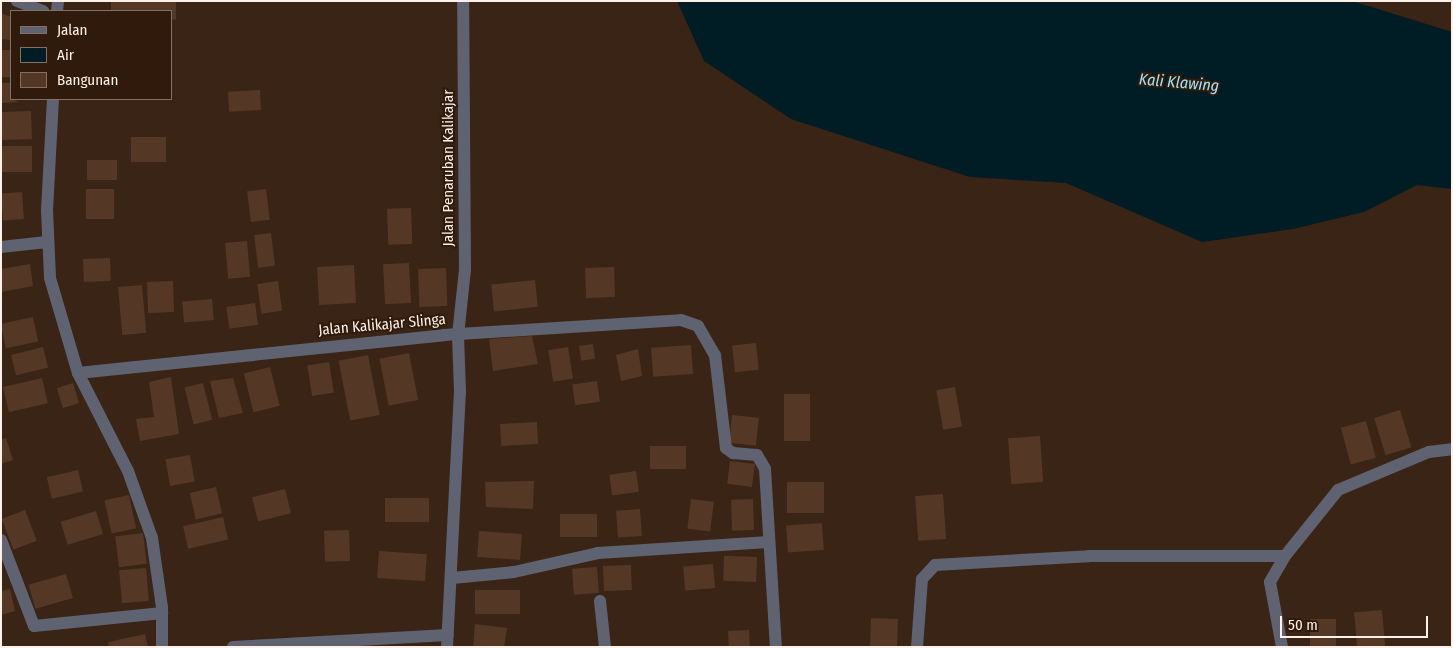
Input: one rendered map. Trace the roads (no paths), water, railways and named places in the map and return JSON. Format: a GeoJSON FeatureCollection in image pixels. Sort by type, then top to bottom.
{"type":"FeatureCollection","features":[{"type":"Feature","properties":{"kind":"street"},"geometry":{"type":"LineString","coordinates":[[18,1],[40,10]]}},
{"type":"Feature","properties":{"kind":"street","name":"Jalan Penaruban Kalikajar"},"geometry":{"type":"LineString","coordinates":[[458,335],[465,269],[463,1]]}},
{"type":"Feature","properties":{"kind":"street"},"geometry":{"type":"LineString","coordinates":[[53,100],[48,242],[56,304],[82,372],[142,507],[158,573],[162,613],[162,647]]}},
{"type":"Feature","properties":{"kind":"street"},"geometry":{"type":"LineString","coordinates":[[1,247],[48,242]]}},
{"type":"Feature","properties":{"kind":"street"},"geometry":{"type":"LineString","coordinates":[[458,335],[681,320],[698,326],[715,355],[726,448],[763,460],[776,647]]}},
{"type":"Feature","properties":{"kind":"street","name":"Jalan Kalikajar Slinga"},"geometry":{"type":"LineString","coordinates":[[82,372],[458,335],[460,392],[452,578],[447,641]]}},
{"type":"Feature","properties":{"kind":"street"},"geometry":{"type":"LineString","coordinates":[[1282,647],[1270,582],[1285,556],[1338,490],[1429,452],[1452,449]]}},
{"type":"Feature","properties":{"kind":"street"},"geometry":{"type":"LineString","coordinates":[[1,540],[34,626],[162,613]]}},
{"type":"Feature","properties":{"kind":"street"},"geometry":{"type":"LineString","coordinates":[[452,578],[514,572],[598,553],[769,542]]}},
{"type":"Feature","properties":{"kind":"street"},"geometry":{"type":"LineString","coordinates":[[917,647],[922,579],[935,565],[1090,556],[1285,556]]}},
{"type":"Feature","properties":{"kind":"street"},"geometry":{"type":"LineString","coordinates":[[600,601],[605,647]]}},
{"type":"Feature","properties":{"kind":"street"},"geometry":{"type":"LineString","coordinates":[[233,647],[447,641]]}},
{"type":"Feature","properties":{"kind":"water","name":"Kali Klawing"},"geometry":{"type":"Polygon","coordinates":[[[677,1],[1352,1],[1452,32],[1452,189],[1417,185],[1364,212],[1293,229],[1202,242],[1066,183],[970,177],[791,119],[704,61],[677,1]]]}}]}
